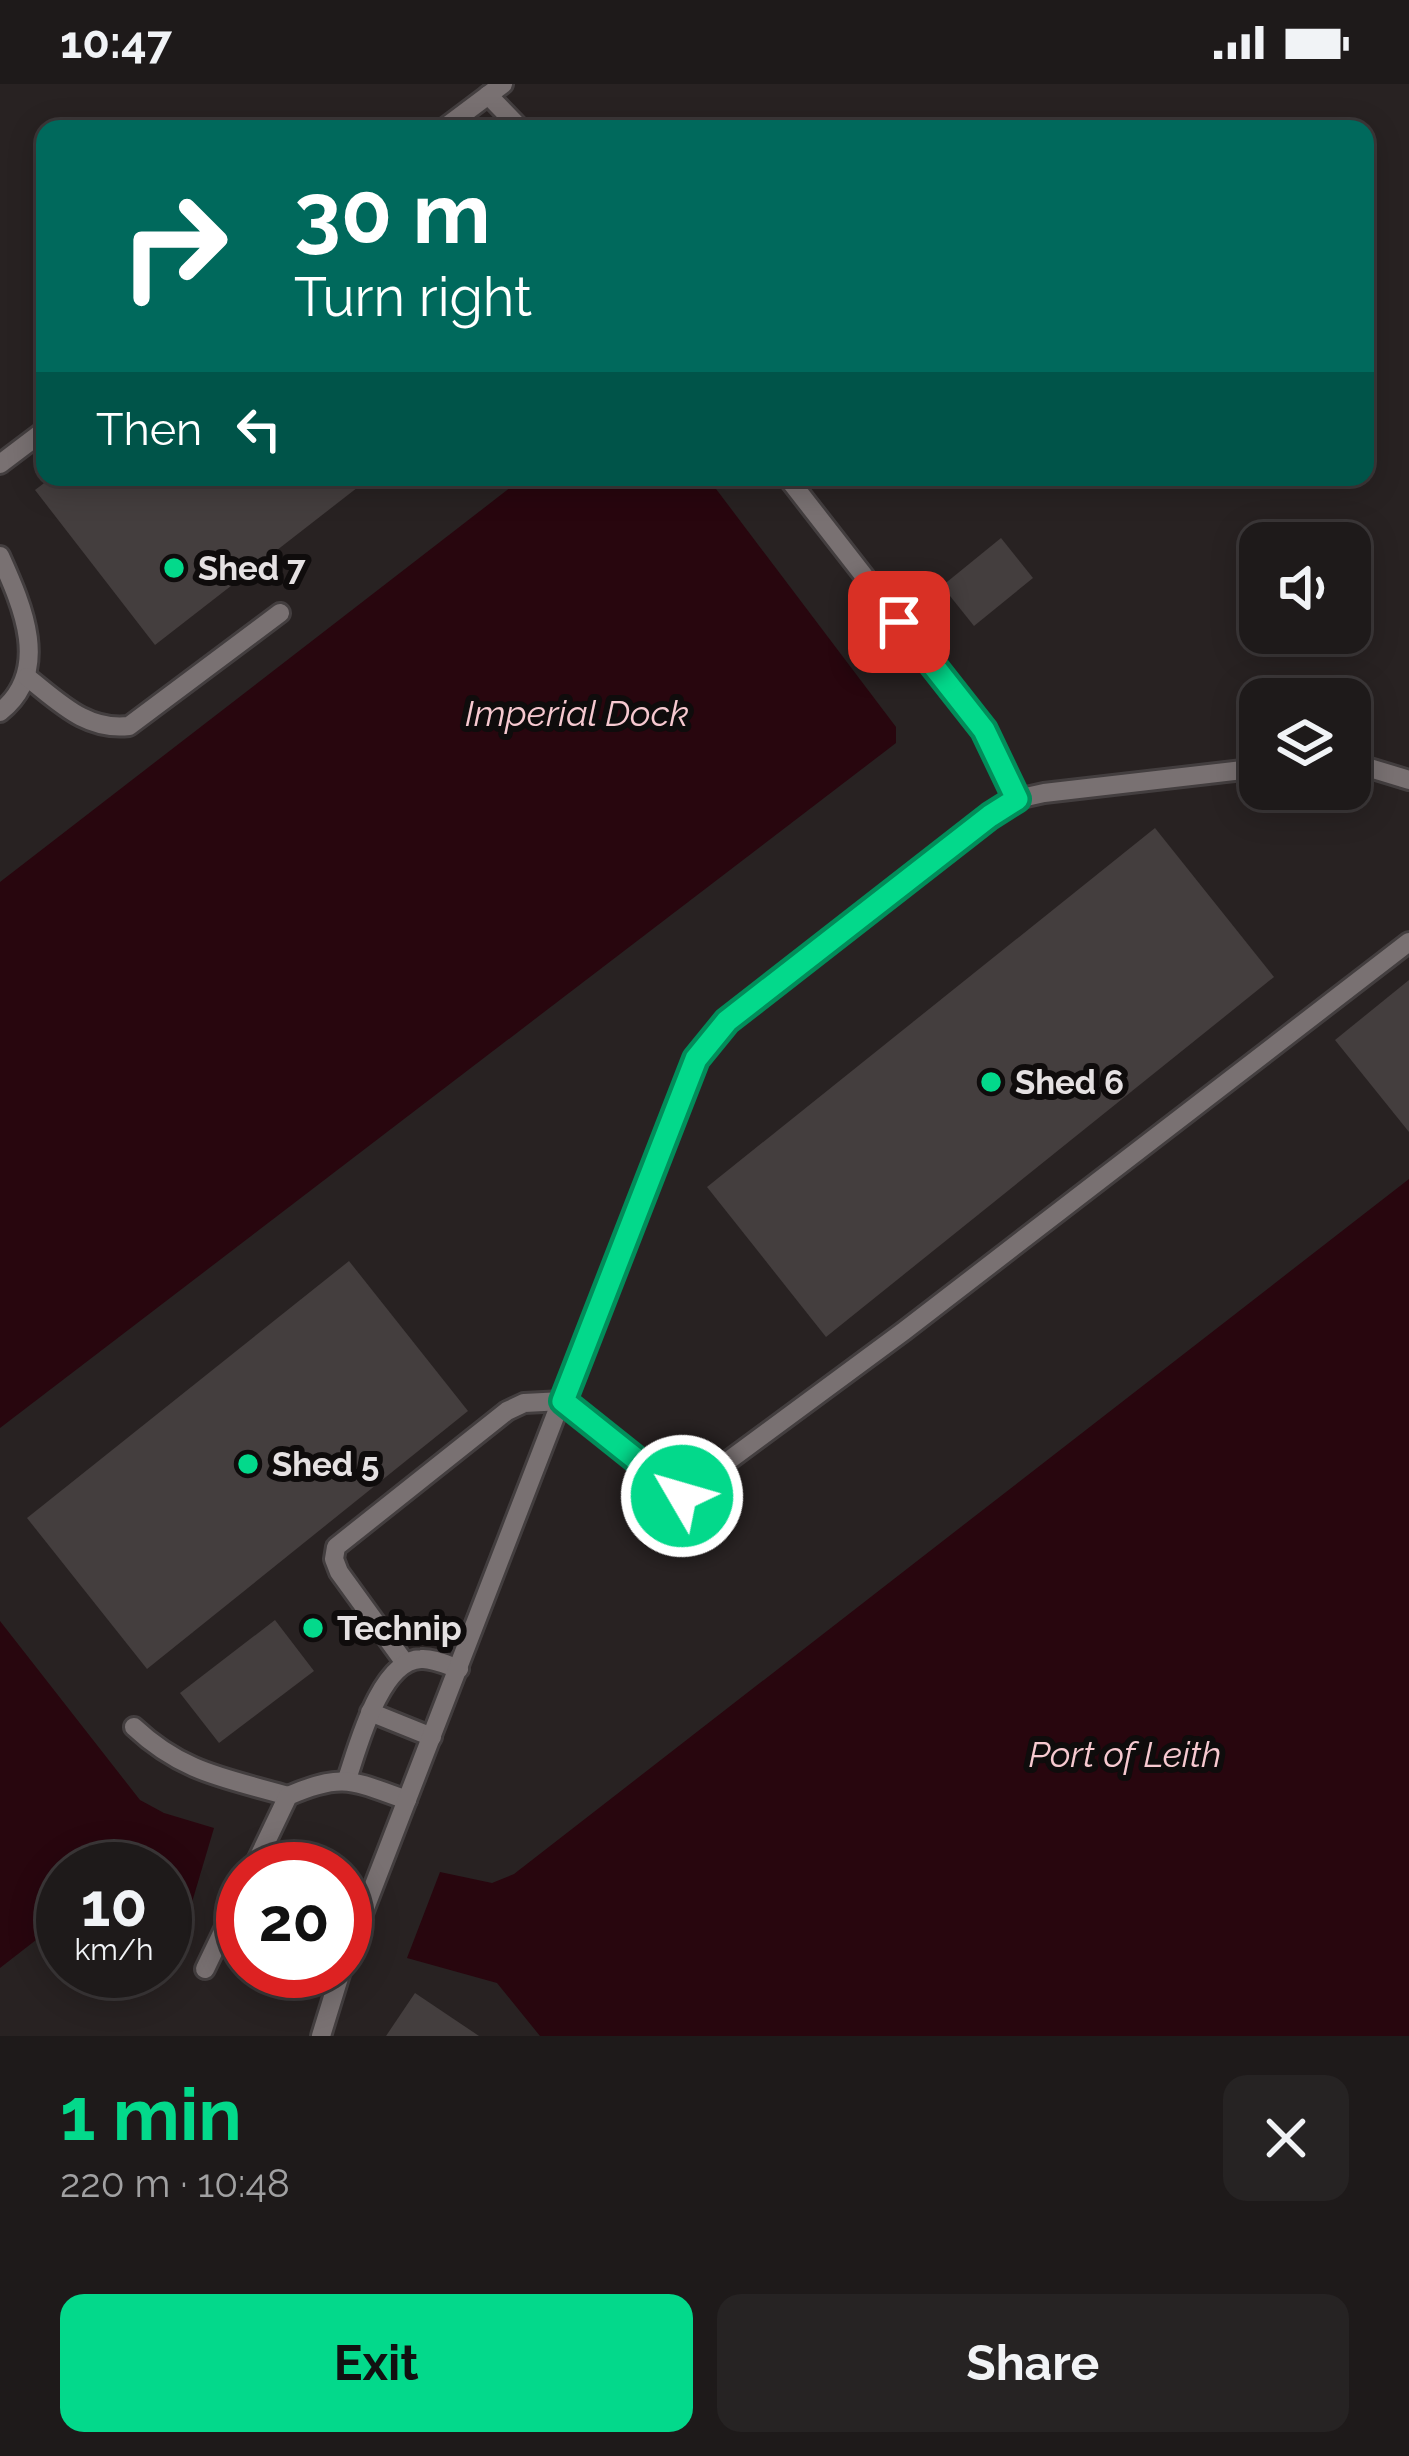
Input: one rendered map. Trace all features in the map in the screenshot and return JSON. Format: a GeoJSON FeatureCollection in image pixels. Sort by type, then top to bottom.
{"type":"FeatureCollection","features":[{"type":"Feature","properties":{"kind":"lane"},"geometry":{"type":"LineString","coordinates":[[455,120],[495,90],[515,120]]}},
{"type":"Feature","properties":{"kind":"lane"},"geometry":{"type":"LineString","coordinates":[[0,464],[36,437]]}},
{"type":"Feature","properties":{"kind":"lane"},"geometry":{"type":"LineString","coordinates":[[795,486],[984,730],[1017,799]]}},
{"type":"Feature","properties":{"kind":"lane"},"geometry":{"type":"LineString","coordinates":[[0,556],[30,639],[27,677],[11,704],[0,712]]}},
{"type":"Feature","properties":{"kind":"lane"},"geometry":{"type":"LineString","coordinates":[[27,677],[84,720],[105,729],[129,726],[280,613]]}},
{"type":"Feature","properties":{"kind":"lane"},"geometry":{"type":"LineString","coordinates":[[1371,768],[1409,780]]}},
{"type":"Feature","properties":{"kind":"lane"},"geometry":{"type":"LineString","coordinates":[[372,1890],[677,1101],[709,1040],[764,992],[1017,799],[1239,770]]}},
{"type":"Feature","properties":{"kind":"lane"},"geometry":{"type":"LineString","coordinates":[[405,1663],[339,1572],[336,1547],[507,1411],[524,1403],[563,1401],[682,1496],[1409,942]]}},
{"type":"Feature","properties":{"kind":"lane"},"geometry":{"type":"LineString","coordinates":[[347,1779],[370,1712],[405,1663],[423,1658],[459,1669]]}},
{"type":"Feature","properties":{"kind":"lane"},"geometry":{"type":"LineString","coordinates":[[370,1712],[432,1737]]}},
{"type":"Feature","properties":{"kind":"lane"},"geometry":{"type":"LineString","coordinates":[[134,1727],[184,1766],[288,1796],[318,1783],[347,1779],[407,1800]]}},
{"type":"Feature","properties":{"kind":"lane"},"geometry":{"type":"LineString","coordinates":[[266,1842],[288,1796]]}},
{"type":"Feature","properties":{"kind":"lane"},"geometry":{"type":"LineString","coordinates":[[205,1970],[216,1947]]}},
{"type":"Feature","properties":{"kind":"lane"},"geometry":{"type":"LineString","coordinates":[[321,2036],[333,1998]]}},
{"type":"Feature","properties":{"kind":"water","name":"Imperial Dock"},"geometry":{"type":"Polygon","coordinates":[[[512,486],[714,486],[896,727],[896,743],[0,1428],[0,882],[512,486]]]}},
{"type":"Feature","properties":{"kind":"water","name":"Port of Leith"},"geometry":{"type":"Polygon","coordinates":[[[1409,1179],[1409,2036],[540,2036],[497,1983],[407,1958],[440,1872],[492,1883],[514,1874],[1409,1179]]]}},
{"type":"Feature","properties":{"kind":"water"},"geometry":{"type":"Polygon","coordinates":[[[0,1621],[140,1800],[164,1813],[214,1828],[192,1902],[192,1842],[36,1842],[36,1940],[0,1968],[0,1621]]]}},
{"type":"Feature","properties":{"kind":"building","name":"Shed 7"},"geometry":{"type":"Polygon","coordinates":[[[40,486],[359,486],[155,645],[35,490],[40,486]]]}},
{"type":"Feature","properties":{"kind":"building"},"geometry":{"type":"Polygon","coordinates":[[[1001,538],[1033,578],[974,626],[942,586],[1001,538]]]}},
{"type":"Feature","properties":{"kind":"building","name":"Shed 6"},"geometry":{"type":"Polygon","coordinates":[[[1155,828],[1274,977],[826,1337],[707,1187],[1155,828]]]}},
{"type":"Feature","properties":{"kind":"building"},"geometry":{"type":"Polygon","coordinates":[[[1409,980],[1409,1132],[1335,1040],[1409,980]]]}},
{"type":"Feature","properties":{"kind":"building","name":"Shed 5"},"geometry":{"type":"Polygon","coordinates":[[[349,1261],[468,1411],[147,1669],[27,1518],[349,1261]]]}},
{"type":"Feature","properties":{"kind":"building"},"geometry":{"type":"Polygon","coordinates":[[[275,1620],[314,1671],[219,1743],[180,1693],[275,1620]]]}},
{"type":"Feature","properties":{"kind":"building"},"geometry":{"type":"Polygon","coordinates":[[[415,1993],[479,2036],[386,2036],[415,1993]]]}},
{"type":"Feature","properties":{"kind":"place","name":"Shed 7"},"geometry":{"type":"Point","coordinates":[174,568]}},
{"type":"Feature","properties":{"kind":"place","name":"Shed 6"},"geometry":{"type":"Point","coordinates":[991,1082]}},
{"type":"Feature","properties":{"kind":"place","name":"Shed 5"},"geometry":{"type":"Point","coordinates":[248,1464]}},
{"type":"Feature","properties":{"kind":"place","name":"Technip"},"geometry":{"type":"Point","coordinates":[313,1628]}},
{"type":"Feature","properties":{"kind":"route"},"geometry":{"type":"LineString","coordinates":[[682,1496],[563,1401],[696,1059],[727,1021],[1017,799],[984,730],[899,622]]}}]}
